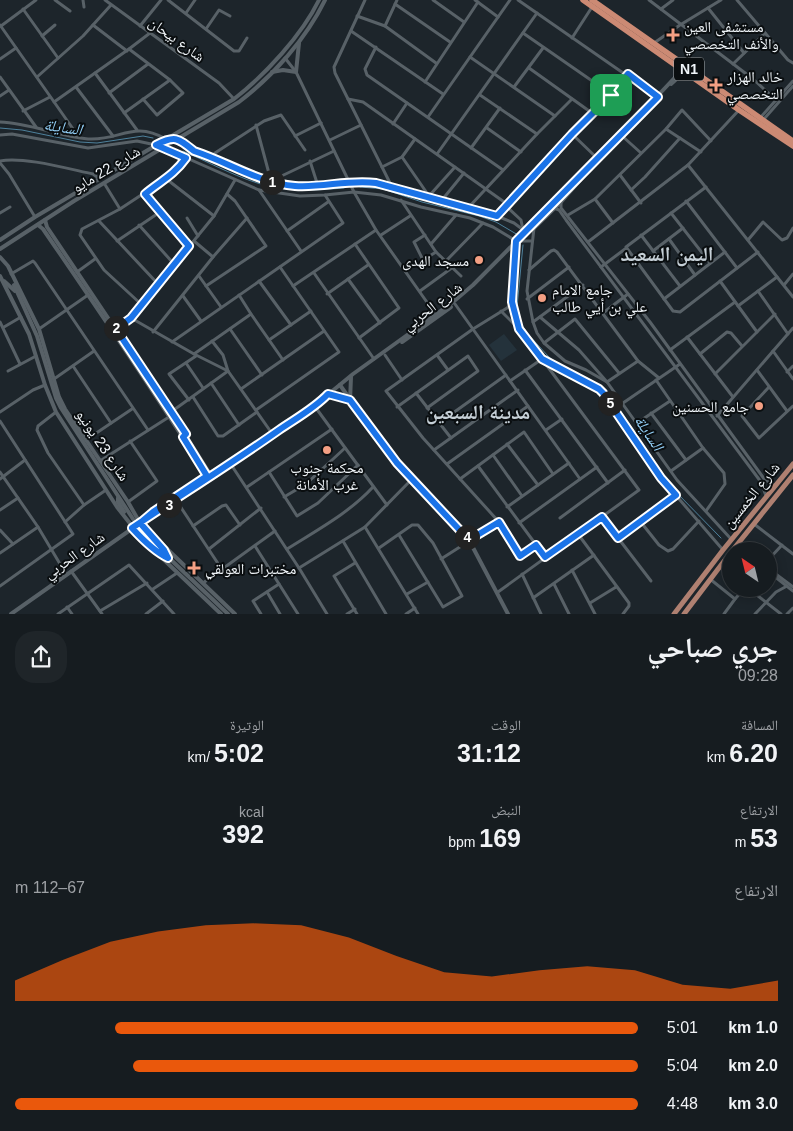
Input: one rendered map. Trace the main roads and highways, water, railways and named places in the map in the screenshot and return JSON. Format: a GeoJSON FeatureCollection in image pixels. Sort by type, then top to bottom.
{"type":"FeatureCollection","features":[{"type":"Feature","properties":{"kind":"highway","name":"N1"},"geometry":{"type":"LineString","coordinates":[[583,0],[592,3],[654,44],[761,119],[793,146]]}},
{"type":"Feature","properties":{"kind":"highway","name":"N1"},"geometry":{"type":"LineString","coordinates":[[592,3],[739,110],[793,141]]}},
{"type":"Feature","properties":{"kind":"main road","name":"شارع الخمسين"},"geometry":{"type":"LineString","coordinates":[[674,614],[722,550],[793,464]]}},
{"type":"Feature","properties":{"kind":"main road","name":"شارع الخمسين"},"geometry":{"type":"LineString","coordinates":[[739,542],[793,475]]}},
{"type":"Feature","properties":{"kind":"main road","name":"شارع الخمسين"},"geometry":{"type":"LineString","coordinates":[[684,614],[722,563]]}},
{"type":"Feature","properties":{"kind":"main road"},"geometry":{"type":"LineString","coordinates":[[695,586],[701,591]]}},
{"type":"Feature","properties":{"kind":"waterway","name":"السايلة"},"geometry":{"type":"LineString","coordinates":[[0,128],[22,130],[80,142],[97,143],[143,136],[153,138]]}},
{"type":"Feature","properties":{"kind":"waterway","name":"السايلة"},"geometry":{"type":"LineString","coordinates":[[183,151],[236,175],[268,186],[296,190],[344,188]]}},
{"type":"Feature","properties":{"kind":"waterway","name":"السايلة"},"geometry":{"type":"LineString","coordinates":[[360,187],[383,189],[422,202],[479,216],[496,222],[518,235]]}},
{"type":"Feature","properties":{"kind":"waterway","name":"السايلة"},"geometry":{"type":"LineString","coordinates":[[523,245],[517,307],[522,325],[527,333],[557,364],[594,382],[610,396],[674,490],[721,538]]}},
{"type":"Feature","properties":{"kind":"place","name":"مستشفى العين والأنف التخصصي"},"geometry":{"type":"Point","coordinates":[673,35]}},
{"type":"Feature","properties":{"kind":"place","name":"خالد الهزار التخصصي"},"geometry":{"type":"Point","coordinates":[716,85]}},
{"type":"Feature","properties":{"kind":"place","name":"مسجد الهدى"},"geometry":{"type":"Point","coordinates":[479,260]}},
{"type":"Feature","properties":{"kind":"place","name":"جامع الامام علي بن أيي طالب"},"geometry":{"type":"Point","coordinates":[542,298]}},
{"type":"Feature","properties":{"kind":"place","name":"جامع الحسنين"},"geometry":{"type":"Point","coordinates":[759,406]}},
{"type":"Feature","properties":{"kind":"place","name":"محكمة جنوب غرب الأمانة"},"geometry":{"type":"Point","coordinates":[327,450]}},
{"type":"Feature","properties":{"kind":"place","name":"مختبرات العولقي"},"geometry":{"type":"Point","coordinates":[194,568]}},
{"type":"Feature","properties":{"kind":"district","name":"اليمن السعيد"},"geometry":{"type":"Point","coordinates":[667,254]}},
{"type":"Feature","properties":{"kind":"district","name":"مدينة السبعين"},"geometry":{"type":"Point","coordinates":[478,412]}}]}
